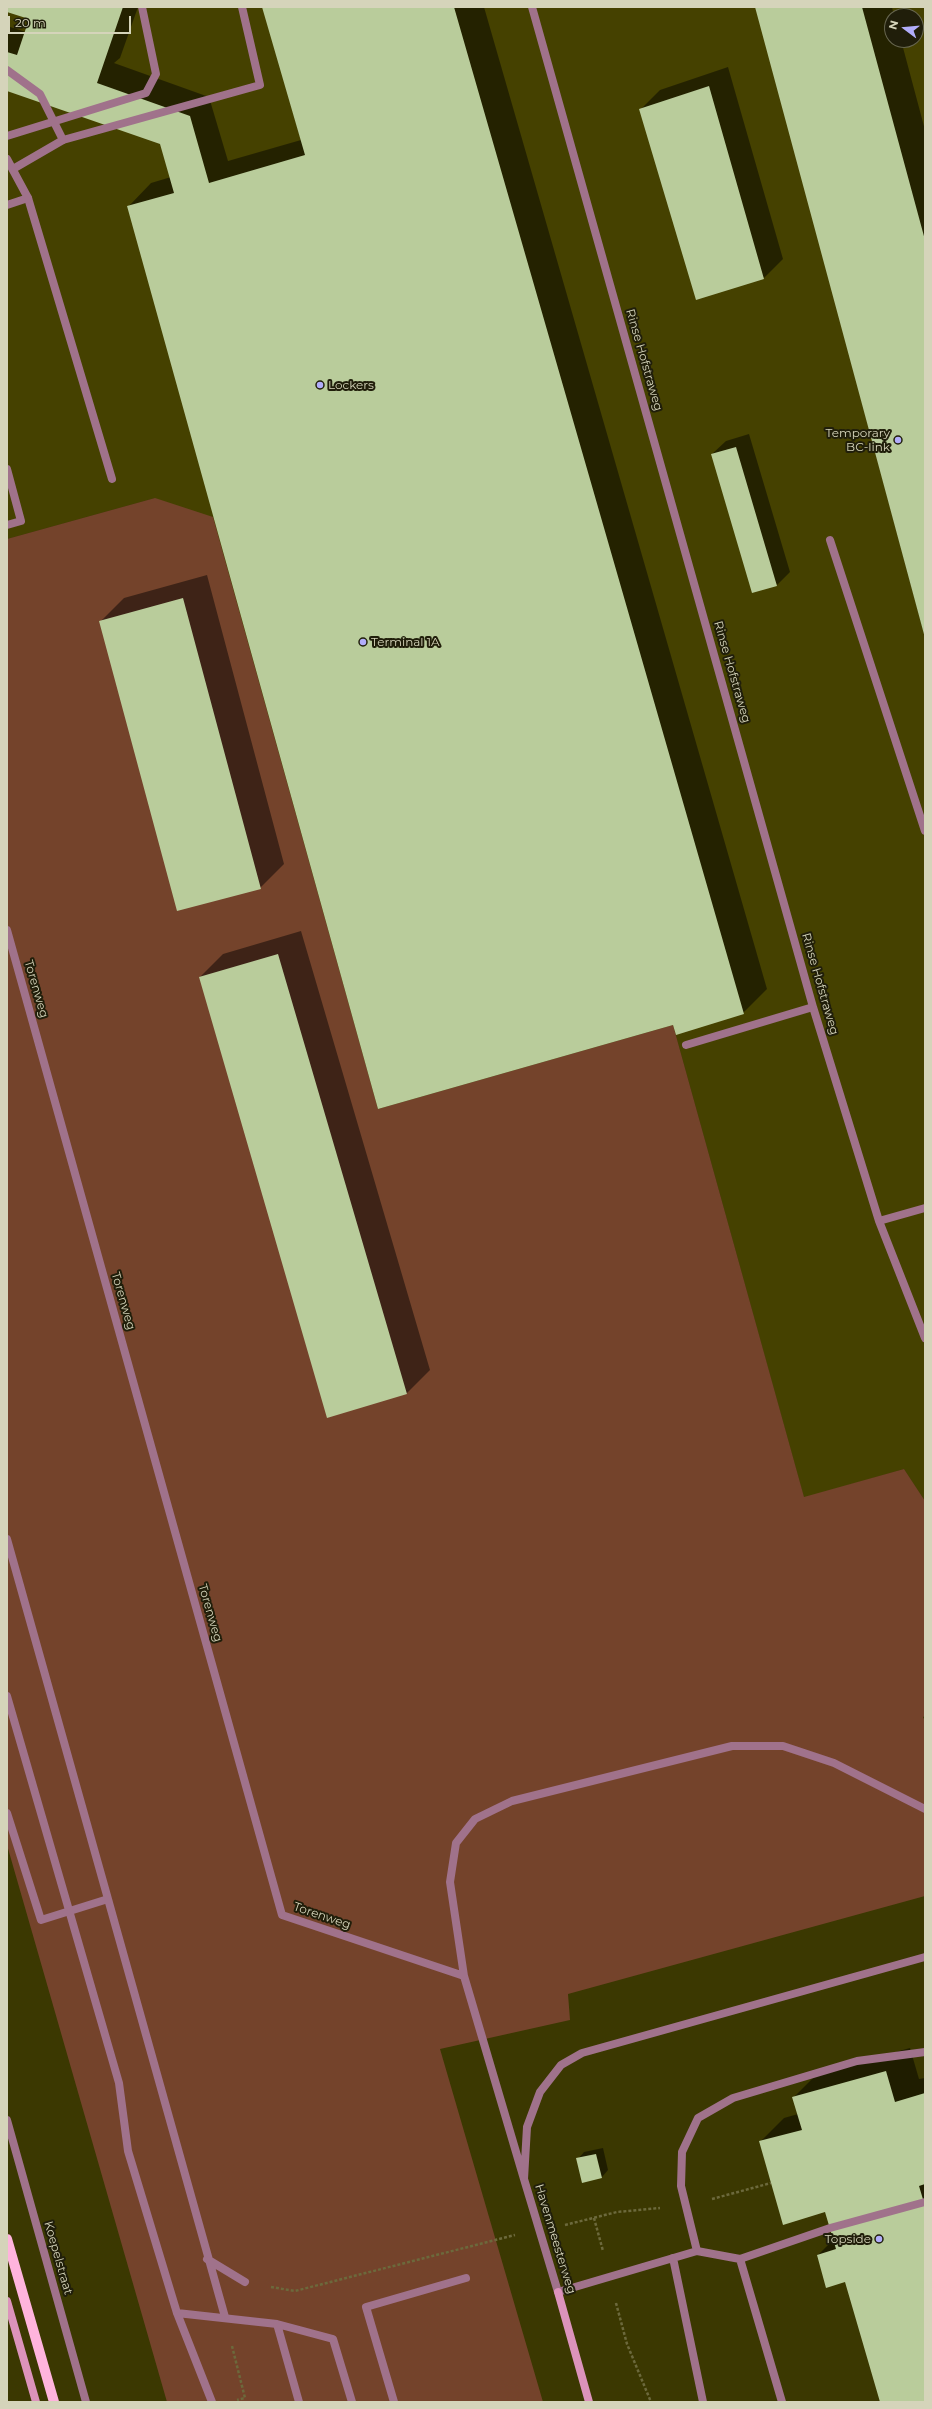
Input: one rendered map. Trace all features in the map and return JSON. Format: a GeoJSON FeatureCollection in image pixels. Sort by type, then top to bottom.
{"type":"FeatureCollection","features":[{"type":"Feature","properties":{"kind":"main road"},"geometry":{"type":"LineString","coordinates":[[7,2238],[54,2402]]}},
{"type":"Feature","properties":{"kind":"street"},"geometry":{"type":"LineString","coordinates":[[7,136],[146,93],[156,74],[142,7]]}},
{"type":"Feature","properties":{"kind":"street"},"geometry":{"type":"LineString","coordinates":[[13,169],[63,140],[260,84],[242,7]]}},
{"type":"Feature","properties":{"kind":"street","name":"Rinse Hofstraweg"},"geometry":{"type":"LineString","coordinates":[[532,7],[813,1007],[879,1221],[925,1338]]}},
{"type":"Feature","properties":{"kind":"street"},"geometry":{"type":"LineString","coordinates":[[7,70],[40,94],[63,140]]}},
{"type":"Feature","properties":{"kind":"street"},"geometry":{"type":"LineString","coordinates":[[7,159],[28,198],[112,479]]}},
{"type":"Feature","properties":{"kind":"street"},"geometry":{"type":"LineString","coordinates":[[7,205],[28,198]]}},
{"type":"Feature","properties":{"kind":"street"},"geometry":{"type":"LineString","coordinates":[[7,469],[21,521],[7,525]]}},
{"type":"Feature","properties":{"kind":"street"},"geometry":{"type":"LineString","coordinates":[[830,540],[925,832]]}},
{"type":"Feature","properties":{"kind":"street","name":"Torenweg"},"geometry":{"type":"LineString","coordinates":[[7,930],[282,1915],[464,1976]]}},
{"type":"Feature","properties":{"kind":"street"},"geometry":{"type":"LineString","coordinates":[[686,1045],[813,1007]]}},
{"type":"Feature","properties":{"kind":"street"},"geometry":{"type":"LineString","coordinates":[[879,1221],[925,1208]]}},
{"type":"Feature","properties":{"kind":"street"},"geometry":{"type":"LineString","coordinates":[[7,1539],[207,2259],[225,2317]]}},
{"type":"Feature","properties":{"kind":"street"},"geometry":{"type":"LineString","coordinates":[[7,1696],[119,2082],[128,2151],[177,2313],[212,2402]]}},
{"type":"Feature","properties":{"kind":"street"},"geometry":{"type":"LineString","coordinates":[[524,2179],[464,1976],[450,1882],[456,1843],[475,1819],[512,1801],[732,1746],[783,1746],[834,1763],[925,1809]]}},
{"type":"Feature","properties":{"kind":"street"},"geometry":{"type":"LineString","coordinates":[[7,1813],[41,1920],[108,1899]]}},
{"type":"Feature","properties":{"kind":"street","name":"Havenmeesterweg"},"geometry":{"type":"LineString","coordinates":[[589,2402],[524,2179],[527,2127],[540,2092],[561,2065],[582,2053],[925,1957]]}},
{"type":"Feature","properties":{"kind":"street"},"geometry":{"type":"LineString","coordinates":[[697,2250],[681,2186],[682,2152],[698,2118],[733,2098],[858,2061],[925,2052]]}},
{"type":"Feature","properties":{"kind":"street","name":"Koepelstraat"},"geometry":{"type":"LineString","coordinates":[[7,2120],[86,2402]]}},
{"type":"Feature","properties":{"kind":"street"},"geometry":{"type":"LineString","coordinates":[[558,2292],[697,2250],[740,2259],[830,2228],[925,2202]]}},
{"type":"Feature","properties":{"kind":"street"},"geometry":{"type":"LineString","coordinates":[[673,2258],[703,2402]]}},
{"type":"Feature","properties":{"kind":"street"},"geometry":{"type":"LineString","coordinates":[[207,2259],[245,2282]]}},
{"type":"Feature","properties":{"kind":"street"},"geometry":{"type":"LineString","coordinates":[[740,2259],[782,2402]]}},
{"type":"Feature","properties":{"kind":"street"},"geometry":{"type":"LineString","coordinates":[[394,2402],[366,2307],[466,2278]]}},
{"type":"Feature","properties":{"kind":"street"},"geometry":{"type":"LineString","coordinates":[[7,2302],[36,2402]]}},
{"type":"Feature","properties":{"kind":"street"},"geometry":{"type":"LineString","coordinates":[[177,2313],[225,2317],[277,2324],[334,2339],[352,2402]]}},
{"type":"Feature","properties":{"kind":"street"},"geometry":{"type":"LineString","coordinates":[[277,2324],[299,2402]]}},
{"type":"Feature","properties":{"kind":"path"},"geometry":{"type":"LineString","coordinates":[[594,2218],[627,2344],[651,2402]]}},
{"type":"Feature","properties":{"kind":"shaded area"},"geometry":{"type":"Polygon","coordinates":[[[7,7],[925,7],[925,1501],[904,1469],[804,1498],[673,1025],[378,1109],[155,498],[7,539],[7,7]]]}},
{"type":"Feature","properties":{"kind":"shaded area"},"geometry":{"type":"Polygon","coordinates":[[[155,498],[213,517],[378,1109],[673,1025],[804,1497],[904,1469],[925,1501],[925,1714],[923,1718],[925,1719],[925,1896],[568,1994],[570,2020],[440,2049],[543,2402],[167,2402],[7,1845],[7,539],[155,498]]]}},
{"type":"Feature","properties":{"kind":"building","name":"Terminal 1A"},"geometry":{"type":"Polygon","coordinates":[[[7,7],[123,7],[97,83],[190,116],[209,183],[305,155],[262,7],[454,7],[744,1014],[676,1035],[673,1025],[378,1109],[127,206],[174,193],[160,144],[7,91],[7,52],[17,55],[29,19],[7,12],[7,7]]]}},
{"type":"Feature","properties":{"kind":"building","name":"Temporary BC-link"},"geometry":{"type":"Polygon","coordinates":[[[755,7],[862,7],[925,240],[925,638],[755,7]]]}},
{"type":"Feature","properties":{"kind":"building"},"geometry":{"type":"Polygon","coordinates":[[[709,86],[764,279],[696,300],[639,109],[709,86]]]}},
{"type":"Feature","properties":{"kind":"building"},"geometry":{"type":"Polygon","coordinates":[[[736,447],[777,586],[752,593],[711,454],[736,447]]]}},
{"type":"Feature","properties":{"kind":"building"},"geometry":{"type":"Polygon","coordinates":[[[183,598],[261,889],[177,911],[99,621],[183,598]]]}},
{"type":"Feature","properties":{"kind":"building"},"geometry":{"type":"Polygon","coordinates":[[[278,954],[407,1394],[327,1418],[199,977],[278,954]]]}},
{"type":"Feature","properties":{"kind":"building","name":"Topside"},"geometry":{"type":"Polygon","coordinates":[[[886,2071],[895,2102],[925,2093],[925,2184],[919,2186],[925,2206],[925,2402],[880,2402],[845,2282],[826,2288],[817,2255],[836,2249],[825,2212],[783,2225],[759,2141],[802,2130],[792,2097],[886,2071]]]}},
{"type":"Feature","properties":{"kind":"building"},"geometry":{"type":"Polygon","coordinates":[[[596,2154],[602,2178],[582,2183],[576,2158],[596,2154]]]}},
{"type":"Feature","properties":{"kind":"place","name":"Lockers"},"geometry":{"type":"Point","coordinates":[320,385]}},
{"type":"Feature","properties":{"kind":"place","name":"Temporary BC-link"},"geometry":{"type":"Point","coordinates":[898,440]}},
{"type":"Feature","properties":{"kind":"place","name":"Terminal 1A"},"geometry":{"type":"Point","coordinates":[363,642]}},
{"type":"Feature","properties":{"kind":"place","name":"Topside"},"geometry":{"type":"Point","coordinates":[879,2239]}}]}
